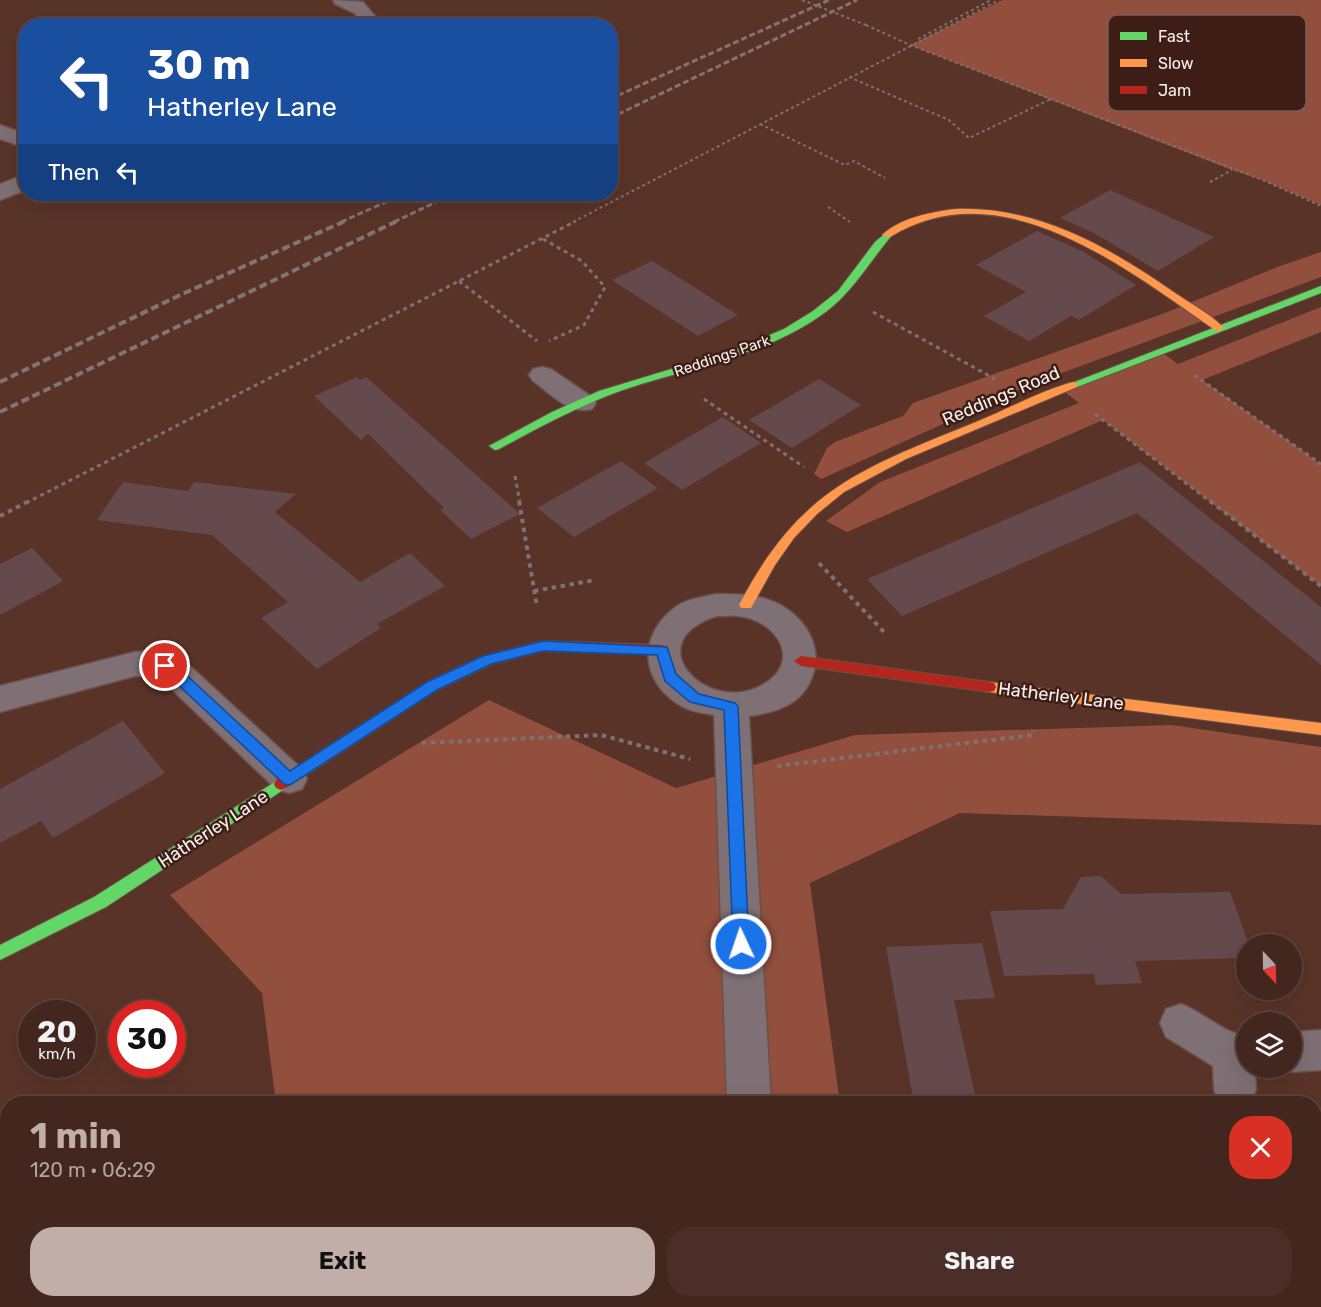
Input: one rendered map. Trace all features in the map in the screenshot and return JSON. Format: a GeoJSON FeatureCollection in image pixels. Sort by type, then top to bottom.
{"type":"FeatureCollection","features":[{"type":"Feature","properties":{"kind":"street"},"geometry":{"type":"LineString","coordinates":[[342,0],[355,4],[366,13],[366,18]]}},
{"type":"Feature","properties":{"kind":"street"},"geometry":{"type":"LineString","coordinates":[[0,131],[18,139]]}},
{"type":"Feature","properties":{"kind":"street"},"geometry":{"type":"LineString","coordinates":[[0,193],[18,185]]}},
{"type":"Feature","properties":{"kind":"street","name":"Reddings Park"},"geometry":{"type":"LineString","coordinates":[[495,446],[618,388],[726,358],[767,342],[811,317],[840,294],[856,277],[877,245],[901,226],[937,214],[997,212],[1041,220],[1081,236],[1219,328]]}},
{"type":"Feature","properties":{"kind":"street","name":"Reddings Road"},"geometry":{"type":"LineString","coordinates":[[746,605],[756,583],[787,540],[838,490],[887,465],[1061,389],[1321,289]]}},
{"type":"Feature","properties":{"kind":"street"},"geometry":{"type":"LineString","coordinates":[[542,375],[582,403]]}},
{"type":"Feature","properties":{"kind":"street"},"geometry":{"type":"LineString","coordinates":[[716,604],[746,605],[776,616],[795,636],[801,661],[790,685],[764,701],[730,706],[695,698],[670,677],[663,650],[671,629],[690,613],[716,604]]}},
{"type":"Feature","properties":{"kind":"street","name":"Hatherley Lane"},"geometry":{"type":"LineString","coordinates":[[0,953],[100,902],[432,686],[488,660],[543,646],[663,650]]}},
{"type":"Feature","properties":{"kind":"street","name":"Hatherley Lane"},"geometry":{"type":"LineString","coordinates":[[801,661],[1321,729]]}},
{"type":"Feature","properties":{"kind":"street"},"geometry":{"type":"LineString","coordinates":[[0,699],[135,664],[151,663],[165,666],[176,673],[290,779]]}},
{"type":"Feature","properties":{"kind":"street"},"geometry":{"type":"LineString","coordinates":[[730,706],[750,1096]]}},
{"type":"Feature","properties":{"kind":"street"},"geometry":{"type":"LineString","coordinates":[[1181,1023],[1236,1065]]}},
{"type":"Feature","properties":{"kind":"street"},"geometry":{"type":"LineString","coordinates":[[1302,1051],[1321,1050]]}},
{"type":"Feature","properties":{"kind":"path"},"geometry":{"type":"LineString","coordinates":[[802,0],[910,45],[1260,179],[1321,206]]}},
{"type":"Feature","properties":{"kind":"path"},"geometry":{"type":"LineString","coordinates":[[910,45],[922,36],[992,0]]}},
{"type":"Feature","properties":{"kind":"path"},"geometry":{"type":"LineString","coordinates":[[618,199],[999,0]]}},
{"type":"Feature","properties":{"kind":"path"},"geometry":{"type":"LineString","coordinates":[[849,77],[949,120],[969,138],[1052,99]]}},
{"type":"Feature","properties":{"kind":"path"},"geometry":{"type":"LineString","coordinates":[[760,124],[844,165],[854,161],[885,178]]}},
{"type":"Feature","properties":{"kind":"path"},"geometry":{"type":"LineString","coordinates":[[1210,182],[1232,170]]}},
{"type":"Feature","properties":{"kind":"path"},"geometry":{"type":"LineString","coordinates":[[0,516],[613,201]]}},
{"type":"Feature","properties":{"kind":"path"},"geometry":{"type":"LineString","coordinates":[[459,281],[540,344],[584,325],[605,288],[582,261],[543,238]]}},
{"type":"Feature","properties":{"kind":"path"},"geometry":{"type":"LineString","coordinates":[[840,294],[1033,401]]}},
{"type":"Feature","properties":{"kind":"path"},"geometry":{"type":"LineString","coordinates":[[1160,351],[1321,464]]}},
{"type":"Feature","properties":{"kind":"path"},"geometry":{"type":"LineString","coordinates":[[669,374],[838,490]]}},
{"type":"Feature","properties":{"kind":"path"},"geometry":{"type":"LineString","coordinates":[[1061,389],[1321,586]]}},
{"type":"Feature","properties":{"kind":"path"},"geometry":{"type":"LineString","coordinates":[[495,446],[515,472],[543,646]]}},
{"type":"Feature","properties":{"kind":"path"},"geometry":{"type":"LineString","coordinates":[[787,540],[809,552],[900,649],[904,675]]}},
{"type":"Feature","properties":{"kind":"path"},"geometry":{"type":"LineString","coordinates":[[534,591],[595,580]]}},
{"type":"Feature","properties":{"kind":"shaded area"},"geometry":{"type":"Polygon","coordinates":[[[1003,0],[1321,0],[1321,205],[1260,179],[910,45],[1003,0]]]}},
{"type":"Feature","properties":{"kind":"shaded area"},"geometry":{"type":"Polygon","coordinates":[[[1321,252],[1321,277],[1032,384],[821,479],[814,474],[827,448],[835,442],[903,416],[913,403],[1165,313],[1280,266],[1321,252]]]}},
{"type":"Feature","properties":{"kind":"shaded area"},"geometry":{"type":"Polygon","coordinates":[[[1321,307],[1321,332],[1202,380],[1321,464],[1321,586],[1103,420],[847,532],[826,521],[880,482],[1079,403],[1061,389],[1160,351],[1178,364],[1321,307]]]}},
{"type":"Feature","properties":{"kind":"shaded area"},"geometry":{"type":"Polygon","coordinates":[[[489,700],[676,788],[855,735],[1172,725],[1321,747],[1321,825],[960,813],[810,883],[839,1096],[275,1096],[262,993],[170,895],[489,700]]]}},
{"type":"Feature","properties":{"kind":"building"},"geometry":{"type":"Polygon","coordinates":[[[1110,190],[1214,237],[1158,271],[1092,232],[1060,218],[1110,190]]]}},
{"type":"Feature","properties":{"kind":"building"},"geometry":{"type":"Polygon","coordinates":[[[1037,231],[1084,252],[1136,285],[1079,320],[1071,316],[1029,341],[984,316],[1026,292],[976,265],[1037,231]]]}},
{"type":"Feature","properties":{"kind":"building"},"geometry":{"type":"Polygon","coordinates":[[[652,261],[738,315],[698,336],[612,280],[652,261]]]}},
{"type":"Feature","properties":{"kind":"building"},"geometry":{"type":"Polygon","coordinates":[[[357,377],[359,380],[366,377],[520,514],[471,539],[440,510],[444,508],[368,434],[361,440],[314,396],[357,377]]]}},
{"type":"Feature","properties":{"kind":"building"},"geometry":{"type":"Polygon","coordinates":[[[819,379],[861,405],[792,448],[749,420],[819,379]]]}},
{"type":"Feature","properties":{"kind":"building"},"geometry":{"type":"Polygon","coordinates":[[[723,417],[761,443],[682,490],[644,463],[723,417]]]}},
{"type":"Feature","properties":{"kind":"building"},"geometry":{"type":"Polygon","coordinates":[[[621,461],[658,488],[574,537],[537,508],[621,461]]]}},
{"type":"Feature","properties":{"kind":"building"},"geometry":{"type":"Polygon","coordinates":[[[1140,462],[1321,607],[1321,665],[1137,513],[902,616],[867,579],[1140,462]]]}},
{"type":"Feature","properties":{"kind":"building"},"geometry":{"type":"Polygon","coordinates":[[[123,482],[188,491],[194,482],[296,494],[275,512],[360,582],[410,553],[445,586],[377,624],[381,628],[317,669],[261,618],[288,602],[212,535],[97,520],[123,482]]]}},
{"type":"Feature","properties":{"kind":"building"},"geometry":{"type":"Polygon","coordinates":[[[32,548],[63,581],[0,615],[0,564],[32,548]]]}},
{"type":"Feature","properties":{"kind":"building"},"geometry":{"type":"Polygon","coordinates":[[[123,721],[165,773],[53,838],[41,821],[0,843],[0,789],[123,721]]]}},
{"type":"Feature","properties":{"kind":"building"},"geometry":{"type":"Polygon","coordinates":[[[1101,876],[1121,894],[1230,892],[1245,934],[1236,934],[1236,958],[1135,961],[1142,983],[1096,985],[1094,974],[1004,976],[990,911],[1063,909],[1081,877],[1101,876]]]}},
{"type":"Feature","properties":{"kind":"building"},"geometry":{"type":"Polygon","coordinates":[[[982,943],[995,998],[954,1000],[975,1096],[913,1096],[886,947],[982,943]]]}},
{"type":"Feature","properties":{"kind":"railway"},"geometry":{"type":"LineString","coordinates":[[618,95],[829,0]]}},
{"type":"Feature","properties":{"kind":"railway"},"geometry":{"type":"LineString","coordinates":[[618,114],[857,0]]}},
{"type":"Feature","properties":{"kind":"railway"},"geometry":{"type":"LineString","coordinates":[[341,222],[388,201]]}},
{"type":"Feature","properties":{"kind":"railway"},"geometry":{"type":"LineString","coordinates":[[394,222],[438,201]]}},
{"type":"Feature","properties":{"kind":"railway"},"geometry":{"type":"LineString","coordinates":[[0,382],[180,295],[345,221]]}},
{"type":"Feature","properties":{"kind":"railway"},"geometry":{"type":"LineString","coordinates":[[0,412],[397,221]]}},
{"type":"Feature","properties":{"kind":"traffic: fast"},"geometry":{"type":"LineString","coordinates":[[495,446],[587,400],[643,380],[741,351],[788,331],[830,304],[842,293],[887,235]]}},
{"type":"Feature","properties":{"kind":"traffic: fast"},"geometry":{"type":"LineString","coordinates":[[1073,385],[1321,289]]}},
{"type":"Feature","properties":{"kind":"traffic: fast"},"geometry":{"type":"LineString","coordinates":[[0,953],[100,902],[281,784]]}},
{"type":"Feature","properties":{"kind":"traffic: slow"},"geometry":{"type":"LineString","coordinates":[[887,235],[919,219],[955,212],[1013,216],[1046,225],[1076,237],[1135,270],[1219,328]]}},
{"type":"Feature","properties":{"kind":"traffic: slow"},"geometry":{"type":"LineString","coordinates":[[746,605],[761,576],[790,535],[812,511],[839,490],[854,480],[902,457],[1073,385]]}},
{"type":"Feature","properties":{"kind":"traffic: slow"},"geometry":{"type":"LineString","coordinates":[[989,687],[1321,729]]}},
{"type":"Feature","properties":{"kind":"traffic: jam"},"geometry":{"type":"LineString","coordinates":[[281,784],[432,686],[488,660],[543,646],[663,650]]}},
{"type":"Feature","properties":{"kind":"traffic: jam"},"geometry":{"type":"LineString","coordinates":[[801,661],[989,687]]}},
{"type":"Feature","properties":{"kind":"route"},"geometry":{"type":"LineString","coordinates":[[165,666],[176,673],[290,779],[432,686],[488,660],[543,646],[663,650],[670,677],[695,698],[730,706],[741,944]]}}]}
